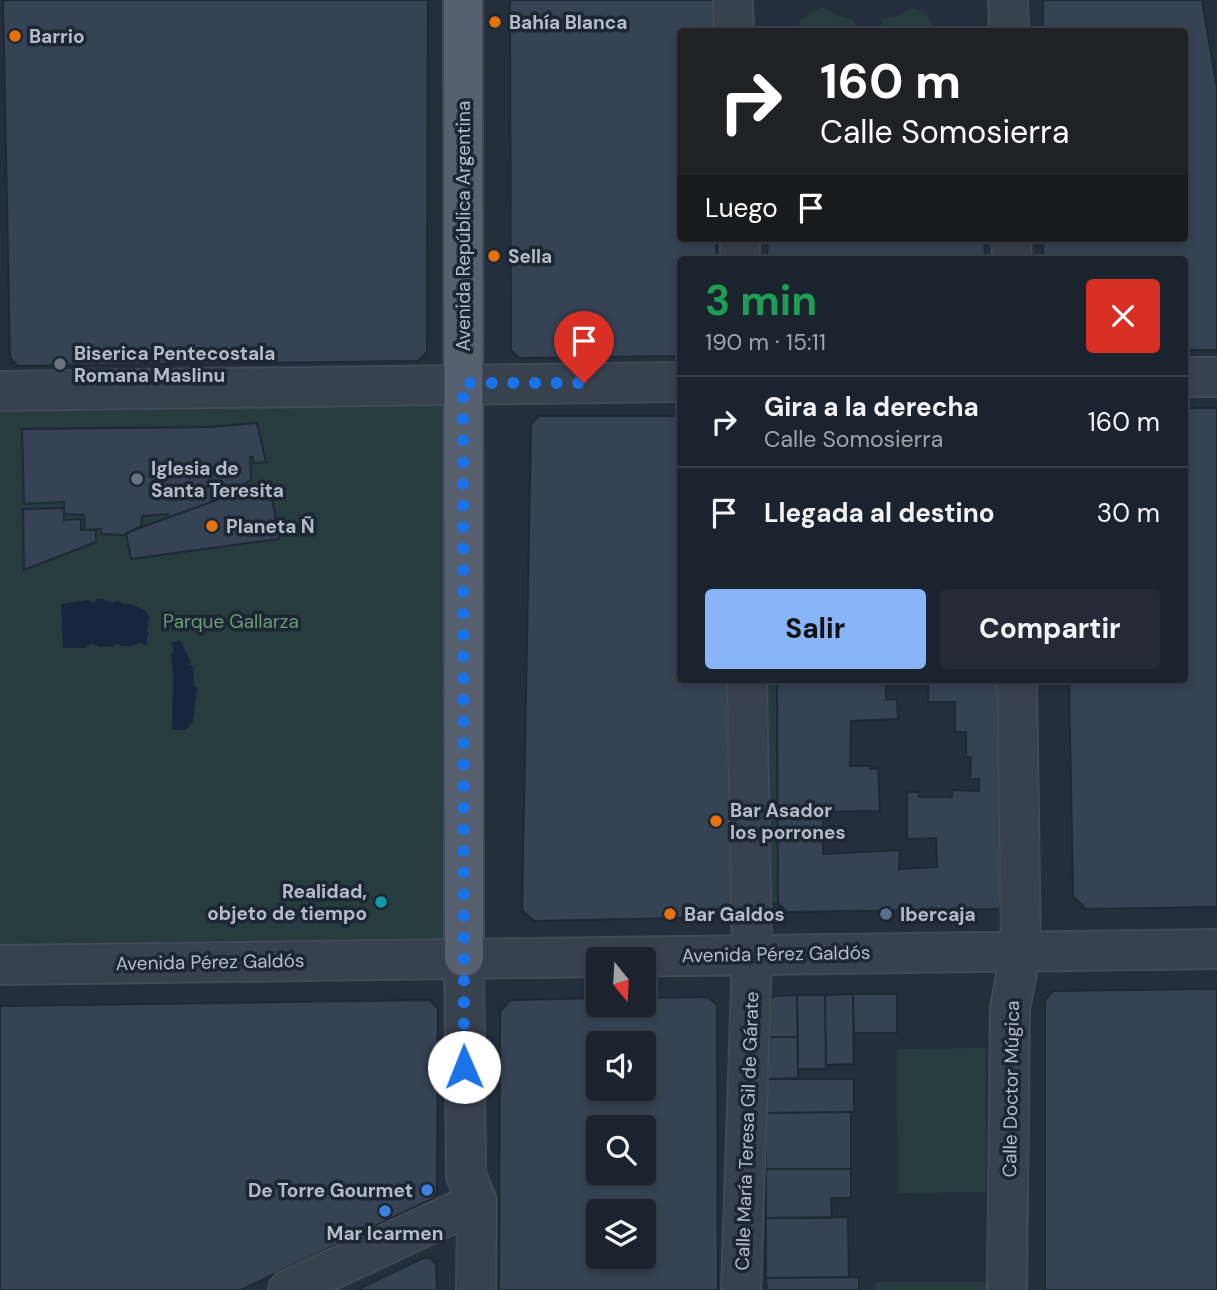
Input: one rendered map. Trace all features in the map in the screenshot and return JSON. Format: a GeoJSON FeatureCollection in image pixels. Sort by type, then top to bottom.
{"type":"FeatureCollection","features":[{"type":"Feature","properties":{"kind":"main road","name":"Avenida República Argentina"},"geometry":{"type":"LineString","coordinates":[[463,0],[464,957]]}},
{"type":"Feature","properties":{"kind":"street"},"geometry":{"type":"LineString","coordinates":[[733,0],[734,28]]}},
{"type":"Feature","properties":{"kind":"street"},"geometry":{"type":"LineString","coordinates":[[1008,0],[1009,28]]}},
{"type":"Feature","properties":{"kind":"street"},"geometry":{"type":"LineString","coordinates":[[1188,377],[1217,377]]}},
{"type":"Feature","properties":{"kind":"street"},"geometry":{"type":"LineString","coordinates":[[0,391],[677,382]]}},
{"type":"Feature","properties":{"kind":"street","name":"Calle María Teresa Gil de Gárate"},"geometry":{"type":"LineString","coordinates":[[741,1290],[752,954],[747,683]]}},
{"type":"Feature","properties":{"kind":"street","name":"Calle Doctor Múgica"},"geometry":{"type":"LineString","coordinates":[[1007,1290],[1010,1008],[1021,951],[1017,683]]}},
{"type":"Feature","properties":{"kind":"street","name":"Avenida Pérez Galdós"},"geometry":{"type":"LineString","coordinates":[[0,965],[1217,949]]}},
{"type":"Feature","properties":{"kind":"street","name":"Avenida República Argentina"},"geometry":{"type":"LineString","coordinates":[[464,957],[466,1175],[477,1202],[477,1290]]}},
{"type":"Feature","properties":{"kind":"street"},"geometry":{"type":"LineString","coordinates":[[288,1290],[477,1202]]}},
{"type":"Feature","properties":{"kind":"green space"},"geometry":{"type":"Polygon","coordinates":[[[823,7],[837,16],[853,20],[857,28],[799,28],[799,22],[812,11],[823,7]]]}},
{"type":"Feature","properties":{"kind":"green space"},"geometry":{"type":"Polygon","coordinates":[[[910,9],[919,10],[932,22],[934,28],[880,28],[882,19],[899,16],[910,9]]]}},
{"type":"Feature","properties":{"kind":"green space","name":"Parque Gallarza"},"geometry":{"type":"Polygon","coordinates":[[[463,383],[464,957],[0,965],[0,391],[463,383]]]}},
{"type":"Feature","properties":{"kind":"green space"},"geometry":{"type":"Polygon","coordinates":[[[735,683],[777,683],[778,903],[751,902],[735,683]]]}},
{"type":"Feature","properties":{"kind":"green space"},"geometry":{"type":"Polygon","coordinates":[[[986,1048],[986,1192],[898,1193],[897,1049],[986,1048]]]}},
{"type":"Feature","properties":{"kind":"green space"},"geometry":{"type":"Polygon","coordinates":[[[875,1282],[987,1282],[987,1290],[875,1290],[875,1282]]]}},
{"type":"Feature","properties":{"kind":"water"},"geometry":{"type":"Polygon","coordinates":[[[96,599],[111,603],[118,601],[125,605],[128,603],[145,610],[149,617],[147,632],[150,633],[147,636],[147,645],[141,642],[128,646],[114,643],[114,646],[99,647],[91,643],[86,648],[63,648],[61,604],[87,600],[95,603],[96,599]]]}},
{"type":"Feature","properties":{"kind":"water"},"geometry":{"type":"Polygon","coordinates":[[[180,640],[191,662],[188,664],[193,666],[194,686],[197,688],[193,721],[186,730],[172,730],[171,653],[174,653],[171,643],[180,640]]]}},
{"type":"Feature","properties":{"kind":"building"},"geometry":{"type":"Polygon","coordinates":[[[3,0],[428,0],[427,352],[418,361],[18,366],[10,358],[3,0]]]}},
{"type":"Feature","properties":{"kind":"building"},"geometry":{"type":"Polygon","coordinates":[[[510,0],[716,0],[716,28],[677,28],[677,242],[716,242],[716,256],[677,256],[677,356],[519,358],[511,350],[510,0]]]}},
{"type":"Feature","properties":{"kind":"building"},"geometry":{"type":"Polygon","coordinates":[[[1043,0],[1202,0],[1217,88],[1217,350],[1188,350],[1188,256],[1043,256],[1043,242],[1188,242],[1188,28],[1043,28],[1043,0]]]}},
{"type":"Feature","properties":{"kind":"building"},"geometry":{"type":"Polygon","coordinates":[[[768,242],[985,242],[984,256],[767,256],[768,242]]]}},
{"type":"Feature","properties":{"kind":"building"},"geometry":{"type":"Polygon","coordinates":[[[1188,408],[1217,408],[1217,907],[1086,909],[1073,896],[1069,683],[1188,683],[1188,408]]]}},
{"type":"Feature","properties":{"kind":"building"},"geometry":{"type":"Polygon","coordinates":[[[539,416],[677,416],[677,683],[735,683],[735,909],[727,917],[534,921],[522,910],[531,424],[539,416]]]}},
{"type":"Feature","properties":{"kind":"building","name":"Iglesia de Santa Teresita"},"geometry":{"type":"Polygon","coordinates":[[[257,423],[266,462],[253,463],[253,457],[250,457],[251,480],[228,493],[211,493],[211,502],[167,518],[168,514],[142,516],[141,526],[124,535],[101,534],[101,529],[85,530],[84,515],[64,514],[64,502],[24,504],[22,429],[210,427],[257,423]]]}},
{"type":"Feature","properties":{"kind":"building","name":"Planeta Ñ"},"geometry":{"type":"Polygon","coordinates":[[[269,481],[279,539],[131,559],[126,533],[269,481]]]}},
{"type":"Feature","properties":{"kind":"building"},"geometry":{"type":"Polygon","coordinates":[[[64,508],[64,520],[81,519],[81,530],[96,530],[96,542],[24,570],[23,509],[64,508]]]}},
{"type":"Feature","properties":{"kind":"building"},"geometry":{"type":"Polygon","coordinates":[[[777,683],[886,683],[886,700],[897,699],[898,719],[851,721],[850,766],[878,768],[880,811],[823,812],[823,854],[900,850],[899,869],[937,867],[936,838],[907,839],[907,792],[920,792],[919,797],[952,797],[952,790],[979,791],[979,779],[970,779],[971,757],[966,757],[966,732],[955,732],[955,702],[928,702],[928,683],[1009,683],[1010,896],[998,909],[787,912],[778,903],[777,683]]]}},
{"type":"Feature","properties":{"kind":"building"},"geometry":{"type":"Polygon","coordinates":[[[1217,989],[1217,1290],[1045,1290],[1045,1000],[1053,991],[1217,989]]]}},
{"type":"Feature","properties":{"kind":"building"},"geometry":{"type":"Polygon","coordinates":[[[853,994],[897,994],[897,1033],[854,1033],[853,994]]]}},
{"type":"Feature","properties":{"kind":"building"},"geometry":{"type":"Polygon","coordinates":[[[853,994],[854,1064],[826,1065],[825,995],[853,994]]]}},
{"type":"Feature","properties":{"kind":"building"},"geometry":{"type":"Polygon","coordinates":[[[797,995],[798,1037],[766,1037],[765,1004],[775,996],[797,995]]]}},
{"type":"Feature","properties":{"kind":"building"},"geometry":{"type":"Polygon","coordinates":[[[797,995],[825,995],[826,1069],[798,1069],[797,995]]]}},
{"type":"Feature","properties":{"kind":"building"},"geometry":{"type":"Polygon","coordinates":[[[708,997],[717,1005],[718,1290],[499,1290],[500,1011],[511,1000],[586,998],[586,1017],[656,1017],[656,998],[708,997]]]}},
{"type":"Feature","properties":{"kind":"building"},"geometry":{"type":"Polygon","coordinates":[[[429,1000],[438,1008],[437,1192],[434,1198],[241,1290],[0,1290],[0,1006],[429,1000]]]}},
{"type":"Feature","properties":{"kind":"building"},"geometry":{"type":"Polygon","coordinates":[[[766,1037],[798,1037],[798,1078],[766,1079],[766,1037]]]}},
{"type":"Feature","properties":{"kind":"building"},"geometry":{"type":"Polygon","coordinates":[[[766,1079],[854,1079],[854,1112],[766,1113],[766,1079]]]}},
{"type":"Feature","properties":{"kind":"building"},"geometry":{"type":"Polygon","coordinates":[[[851,1112],[851,1169],[766,1169],[766,1113],[851,1112]]]}},
{"type":"Feature","properties":{"kind":"building"},"geometry":{"type":"Polygon","coordinates":[[[766,1169],[851,1169],[851,1198],[831,1198],[832,1218],[766,1218],[766,1169]]]}},
{"type":"Feature","properties":{"kind":"building"},"geometry":{"type":"Polygon","coordinates":[[[848,1217],[849,1277],[766,1278],[766,1218],[848,1217]]]}},
{"type":"Feature","properties":{"kind":"building"},"geometry":{"type":"Polygon","coordinates":[[[423,1258],[429,1258],[436,1264],[437,1290],[357,1290],[423,1258]]]}},
{"type":"Feature","properties":{"kind":"building"},"geometry":{"type":"Polygon","coordinates":[[[859,1277],[859,1290],[767,1290],[766,1278],[859,1277]]]}},
{"type":"Feature","properties":{"kind":"place","name":"Bahía Blanca"},"geometry":{"type":"Point","coordinates":[495,22]}},
{"type":"Feature","properties":{"kind":"place","name":"Barrio"},"geometry":{"type":"Point","coordinates":[15,36]}},
{"type":"Feature","properties":{"kind":"place","name":"Sella"},"geometry":{"type":"Point","coordinates":[494,256]}},
{"type":"Feature","properties":{"kind":"place","name":"Biserica Pentecostala Romana Maslinu"},"geometry":{"type":"Point","coordinates":[60,364]}},
{"type":"Feature","properties":{"kind":"place","name":"Iglesia de Santa Teresita"},"geometry":{"type":"Point","coordinates":[137,479]}},
{"type":"Feature","properties":{"kind":"place","name":"Planeta Ñ"},"geometry":{"type":"Point","coordinates":[212,526]}},
{"type":"Feature","properties":{"kind":"place","name":"Bar Asador los porrones"},"geometry":{"type":"Point","coordinates":[716,821]}},
{"type":"Feature","properties":{"kind":"place","name":"Realidad, objeto de tiempo"},"geometry":{"type":"Point","coordinates":[381,902]}},
{"type":"Feature","properties":{"kind":"place","name":"Bar Galdos"},"geometry":{"type":"Point","coordinates":[670,914]}},
{"type":"Feature","properties":{"kind":"place","name":"Ibercaja"},"geometry":{"type":"Point","coordinates":[886,914]}},
{"type":"Feature","properties":{"kind":"place","name":"De Torre Gourmet"},"geometry":{"type":"Point","coordinates":[427,1190]}},
{"type":"Feature","properties":{"kind":"place","name":"Mar Icarmen"},"geometry":{"type":"Point","coordinates":[385,1211]}},
{"type":"Feature","properties":{"kind":"route"},"geometry":{"type":"LineString","coordinates":[[464,1067],[463,383],[584,383]]}}]}
